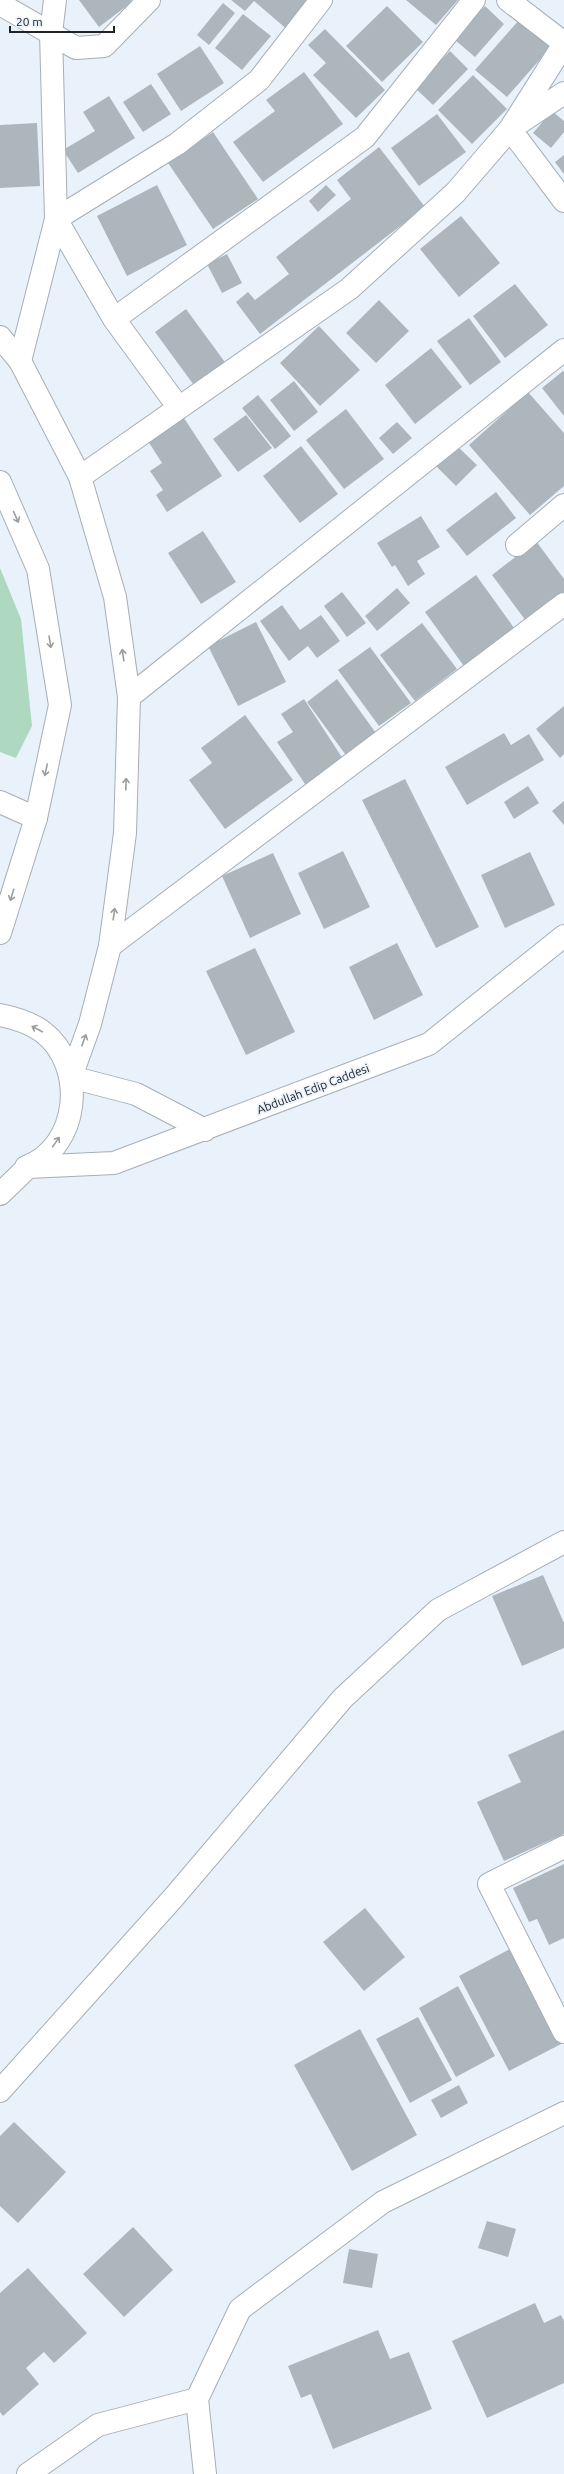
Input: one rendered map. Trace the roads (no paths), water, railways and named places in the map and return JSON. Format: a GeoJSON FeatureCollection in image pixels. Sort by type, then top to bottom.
{"type":"FeatureCollection","features":[{"type":"Feature","properties":{"kind":"street"},"geometry":{"type":"LineString","coordinates":[[20,360],[56,219],[51,33],[55,0]]}},
{"type":"Feature","properties":{"kind":"street"},"geometry":{"type":"LineString","coordinates":[[0,4],[76,48],[104,46],[149,0]]}},
{"type":"Feature","properties":{"kind":"street"},"geometry":{"type":"LineString","coordinates":[[56,219],[177,144],[259,80],[321,0]]}},
{"type":"Feature","properties":{"kind":"street"},"geometry":{"type":"LineString","coordinates":[[114,319],[365,137],[474,0]]}},
{"type":"Feature","properties":{"kind":"street"},"geometry":{"type":"LineString","coordinates":[[80,477],[349,288],[455,193],[510,129],[564,44],[508,0]]}},
{"type":"Feature","properties":{"kind":"street"},"geometry":{"type":"LineString","coordinates":[[510,129],[564,93]]}},
{"type":"Feature","properties":{"kind":"street"},"geometry":{"type":"LineString","coordinates":[[510,129],[564,201]]}},
{"type":"Feature","properties":{"kind":"street"},"geometry":{"type":"LineString","coordinates":[[56,219],[114,319],[179,408]]}},
{"type":"Feature","properties":{"kind":"street"},"geometry":{"type":"LineString","coordinates":[[0,337],[20,360],[80,477],[115,597],[129,697],[125,833],[110,946],[90,1024],[71,1077]]}},
{"type":"Feature","properties":{"kind":"street"},"geometry":{"type":"LineString","coordinates":[[129,697],[564,350]]}},
{"type":"Feature","properties":{"kind":"street"},"geometry":{"type":"LineString","coordinates":[[0,482],[38,569],[60,705],[36,818],[0,933]]}},
{"type":"Feature","properties":{"kind":"street"},"geometry":{"type":"LineString","coordinates":[[517,545],[564,505]]}},
{"type":"Feature","properties":{"kind":"street"},"geometry":{"type":"LineString","coordinates":[[110,946],[564,604]]}},
{"type":"Feature","properties":{"kind":"street"},"geometry":{"type":"LineString","coordinates":[[0,802],[36,818]]}},
{"type":"Feature","properties":{"kind":"street","name":"Abdullah Edip Caddesi"},"geometry":{"type":"LineString","coordinates":[[28,1167],[114,1163],[430,1044],[564,936]]}},
{"type":"Feature","properties":{"kind":"street"},"geometry":{"type":"LineString","coordinates":[[0,1015],[19,1019],[43,1032],[61,1052],[71,1077],[72,1104],[65,1130],[50,1152],[28,1167],[0,1194]]}},
{"type":"Feature","properties":{"kind":"street"},"geometry":{"type":"LineString","coordinates":[[71,1077],[136,1094],[205,1130]]}},
{"type":"Feature","properties":{"kind":"street"},"geometry":{"type":"LineString","coordinates":[[0,1175],[28,1167]]}},
{"type":"Feature","properties":{"kind":"street"},"geometry":{"type":"LineString","coordinates":[[0,2090],[174,1897],[343,1698],[438,1610],[564,1542]]}},
{"type":"Feature","properties":{"kind":"street"},"geometry":{"type":"LineString","coordinates":[[564,1847],[489,1884],[564,2032]]}},
{"type":"Feature","properties":{"kind":"street"},"geometry":{"type":"LineString","coordinates":[[205,2474],[197,2399],[240,2310],[383,2202],[564,2113]]}},
{"type":"Feature","properties":{"kind":"street"},"geometry":{"type":"LineString","coordinates":[[28,2474],[98,2425],[197,2399]]}}]}
